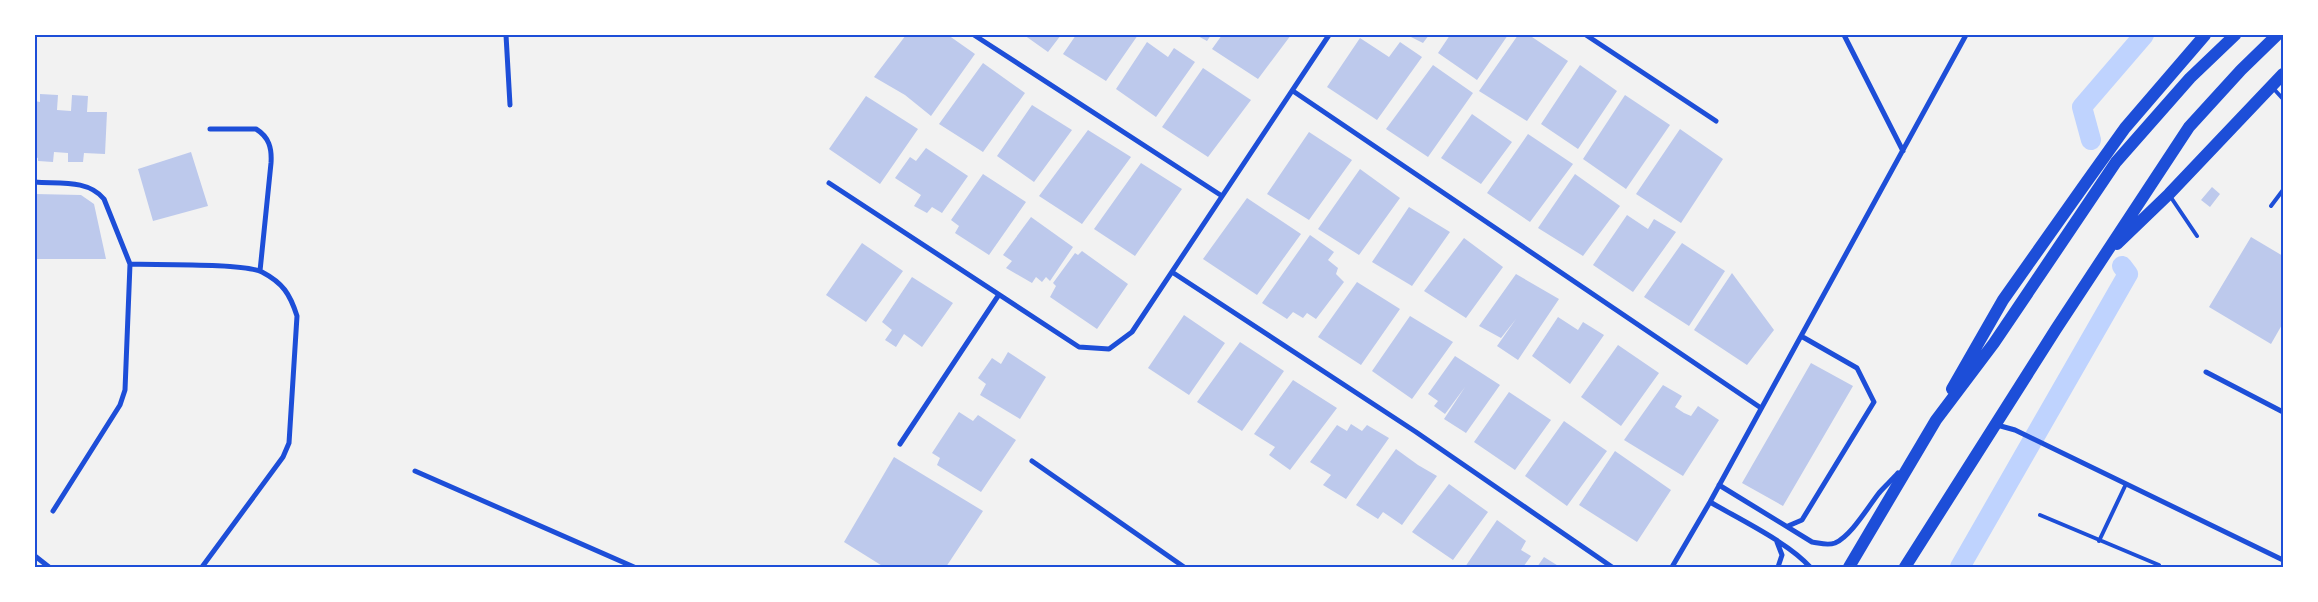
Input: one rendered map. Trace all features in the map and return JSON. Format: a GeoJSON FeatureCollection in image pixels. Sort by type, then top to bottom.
{"type":"FeatureCollection","features":[{"type":"Feature","properties":{"kind":"highway"},"geometry":{"type":"LineString","coordinates":[[1850,567],[1936,420],[1965,364],[2003,300],[2125,128],[2205,35]]}},
{"type":"Feature","properties":{"kind":"highway"},"geometry":{"type":"LineString","coordinates":[[1936,420],[1994,343],[2116,162],[2190,78],[2235,35]]}},
{"type":"Feature","properties":{"kind":"highway"},"geometry":{"type":"LineString","coordinates":[[1905,567],[2100,261],[2189,127],[2241,70],[2278,35]]}},
{"type":"Feature","properties":{"kind":"highway"},"geometry":{"type":"LineString","coordinates":[[2100,261],[2169,194],[2283,74]]}},
{"type":"Feature","properties":{"kind":"street"},"geometry":{"type":"LineString","coordinates":[[506,35],[510,105]]}},
{"type":"Feature","properties":{"kind":"street"},"geometry":{"type":"LineString","coordinates":[[974,35],[1222,196]]}},
{"type":"Feature","properties":{"kind":"street"},"geometry":{"type":"LineString","coordinates":[[829,183],[998,296],[1079,347],[1109,349],[1132,332],[1329,35]]}},
{"type":"Feature","properties":{"kind":"street"},"geometry":{"type":"LineString","coordinates":[[1586,35],[1716,121]]}},
{"type":"Feature","properties":{"kind":"street"},"geometry":{"type":"LineString","coordinates":[[1844,35],[1903,151]]}},
{"type":"Feature","properties":{"kind":"street"},"geometry":{"type":"LineString","coordinates":[[1672,567],[1710,502],[1966,35]]}},
{"type":"Feature","properties":{"kind":"street"},"geometry":{"type":"LineString","coordinates":[[1293,90],[1761,408]]}},
{"type":"Feature","properties":{"kind":"street"},"geometry":{"type":"LineString","coordinates":[[210,129],[256,129],[268,141],[272,151],[260,271]]}},
{"type":"Feature","properties":{"kind":"street"},"geometry":{"type":"LineString","coordinates":[[35,182],[87,185],[96,190],[104,199],[130,264],[125,390],[120,405],[53,510]]}},
{"type":"Feature","properties":{"kind":"street"},"geometry":{"type":"LineString","coordinates":[[130,264],[241,268],[260,271],[279,283],[291,297],[297,316],[289,443],[283,457],[202,567]]}},
{"type":"Feature","properties":{"kind":"street"},"geometry":{"type":"LineString","coordinates":[[1172,272],[1416,432],[1612,567]]}},
{"type":"Feature","properties":{"kind":"street"},"geometry":{"type":"LineString","coordinates":[[900,444],[998,296]]}},
{"type":"Feature","properties":{"kind":"street"},"geometry":{"type":"LineString","coordinates":[[1788,526],[1802,520],[1874,402],[1857,368],[1801,336]]}},
{"type":"Feature","properties":{"kind":"street"},"geometry":{"type":"LineString","coordinates":[[2206,372],[2283,412]]}},
{"type":"Feature","properties":{"kind":"street"},"geometry":{"type":"LineString","coordinates":[[1996,425],[2015,430],[2283,560]]}},
{"type":"Feature","properties":{"kind":"street"},"geometry":{"type":"LineString","coordinates":[[1032,461],[1184,567]]}},
{"type":"Feature","properties":{"kind":"street"},"geometry":{"type":"LineString","coordinates":[[1719,485],[1812,542],[1827,545],[1836,542],[1865,514],[1880,492],[1910,462]]}},
{"type":"Feature","properties":{"kind":"street"},"geometry":{"type":"LineString","coordinates":[[415,471],[634,567]]}},
{"type":"Feature","properties":{"kind":"street"},"geometry":{"type":"LineString","coordinates":[[1710,502],[1777,542],[1804,560],[1810,567]]}},
{"type":"Feature","properties":{"kind":"street"},"geometry":{"type":"LineString","coordinates":[[1777,542],[1782,555],[1778,567]]}},
{"type":"Feature","properties":{"kind":"street"},"geometry":{"type":"LineString","coordinates":[[35,556],[49,567]]}},
{"type":"Feature","properties":{"kind":"lane"},"geometry":{"type":"LineString","coordinates":[[2271,86],[2283,99]]}},
{"type":"Feature","properties":{"kind":"lane"},"geometry":{"type":"LineString","coordinates":[[2271,206],[2283,190]]}},
{"type":"Feature","properties":{"kind":"lane"},"geometry":{"type":"LineString","coordinates":[[2169,194],[2197,236]]}},
{"type":"Feature","properties":{"kind":"lane"},"geometry":{"type":"LineString","coordinates":[[2099,541],[2126,484]]}},
{"type":"Feature","properties":{"kind":"lane"},"geometry":{"type":"LineString","coordinates":[[2040,515],[2159,565]]}},
{"type":"Feature","properties":{"kind":"building"},"geometry":{"type":"Polygon","coordinates":[[[906,35],[948,35],[975,54],[931,116],[905,95],[874,77],[906,35]]]}},
{"type":"Feature","properties":{"kind":"building"},"geometry":{"type":"Polygon","coordinates":[[[1024,35],[1061,35],[1048,52],[1024,35]]]}},
{"type":"Feature","properties":{"kind":"building"},"geometry":{"type":"Polygon","coordinates":[[[1076,35],[1138,35],[1106,81],[1063,54],[1076,35]]]}},
{"type":"Feature","properties":{"kind":"building"},"geometry":{"type":"Polygon","coordinates":[[[1196,35],[1211,35],[1207,41],[1196,35]]]}},
{"type":"Feature","properties":{"kind":"building"},"geometry":{"type":"Polygon","coordinates":[[[1222,35],[1291,35],[1258,79],[1212,49],[1222,35]]]}},
{"type":"Feature","properties":{"kind":"building"},"geometry":{"type":"Polygon","coordinates":[[[1407,35],[1429,35],[1423,43],[1407,35]]]}},
{"type":"Feature","properties":{"kind":"building"},"geometry":{"type":"Polygon","coordinates":[[[1450,35],[1508,35],[1477,80],[1438,53],[1450,35]]]}},
{"type":"Feature","properties":{"kind":"building"},"geometry":{"type":"Polygon","coordinates":[[[1518,35],[1529,35],[1568,61],[1527,121],[1479,91],[1518,35]]]}},
{"type":"Feature","properties":{"kind":"building"},"geometry":{"type":"Polygon","coordinates":[[[1360,38],[1389,57],[1400,42],[1422,57],[1377,120],[1327,87],[1360,38]]]}},
{"type":"Feature","properties":{"kind":"building"},"geometry":{"type":"Polygon","coordinates":[[[1147,42],[1168,57],[1174,48],[1195,62],[1156,117],[1116,89],[1147,42]]]}},
{"type":"Feature","properties":{"kind":"building"},"geometry":{"type":"Polygon","coordinates":[[[983,63],[1025,93],[983,152],[939,124],[983,63]]]}},
{"type":"Feature","properties":{"kind":"building"},"geometry":{"type":"Polygon","coordinates":[[[1433,65],[1473,93],[1428,157],[1386,129],[1433,65]]]}},
{"type":"Feature","properties":{"kind":"building"},"geometry":{"type":"Polygon","coordinates":[[[1580,65],[1617,91],[1578,149],[1541,124],[1580,65]]]}},
{"type":"Feature","properties":{"kind":"building"},"geometry":{"type":"Polygon","coordinates":[[[1203,68],[1251,100],[1208,157],[1162,127],[1203,68]]]}},
{"type":"Feature","properties":{"kind":"building"},"geometry":{"type":"Polygon","coordinates":[[[40,94],[58,95],[57,110],[71,111],[72,95],[88,96],[87,112],[107,112],[105,154],[84,153],[83,162],[68,162],[68,153],[54,152],[53,162],[38,161],[38,158],[35,157],[35,101],[40,102],[40,94]]]}},
{"type":"Feature","properties":{"kind":"building"},"geometry":{"type":"Polygon","coordinates":[[[1625,95],[1670,125],[1626,189],[1583,159],[1625,95]]]}},
{"type":"Feature","properties":{"kind":"building"},"geometry":{"type":"Polygon","coordinates":[[[866,96],[918,129],[880,184],[829,149],[866,96]]]}},
{"type":"Feature","properties":{"kind":"building"},"geometry":{"type":"Polygon","coordinates":[[[1032,105],[1072,130],[1034,182],[997,156],[1032,105]]]}},
{"type":"Feature","properties":{"kind":"building"},"geometry":{"type":"Polygon","coordinates":[[[1472,114],[1512,142],[1481,184],[1441,158],[1472,114]]]}},
{"type":"Feature","properties":{"kind":"building"},"geometry":{"type":"Polygon","coordinates":[[[1680,129],[1723,159],[1681,223],[1636,194],[1680,129]]]}},
{"type":"Feature","properties":{"kind":"building"},"geometry":{"type":"Polygon","coordinates":[[[1088,130],[1131,157],[1082,224],[1039,196],[1088,130]]]}},
{"type":"Feature","properties":{"kind":"building"},"geometry":{"type":"Polygon","coordinates":[[[1309,132],[1352,160],[1309,220],[1267,194],[1309,132]]]}},
{"type":"Feature","properties":{"kind":"building"},"geometry":{"type":"Polygon","coordinates":[[[1528,134],[1573,164],[1530,222],[1487,193],[1528,134]]]}},
{"type":"Feature","properties":{"kind":"building"},"geometry":{"type":"Polygon","coordinates":[[[926,148],[968,176],[942,213],[932,207],[927,213],[914,206],[921,195],[895,178],[910,157],[916,161],[926,148]]]}},
{"type":"Feature","properties":{"kind":"building"},"geometry":{"type":"Polygon","coordinates":[[[191,152],[208,206],[153,221],[138,169],[191,152]]]}},
{"type":"Feature","properties":{"kind":"building"},"geometry":{"type":"Polygon","coordinates":[[[1141,163],[1182,189],[1135,256],[1094,229],[1141,163]]]}},
{"type":"Feature","properties":{"kind":"building"},"geometry":{"type":"Polygon","coordinates":[[[1360,169],[1400,198],[1359,255],[1318,229],[1360,169]]]}},
{"type":"Feature","properties":{"kind":"building"},"geometry":{"type":"Polygon","coordinates":[[[983,174],[1026,202],[989,255],[955,233],[959,226],[951,220],[983,174]]]}},
{"type":"Feature","properties":{"kind":"building"},"geometry":{"type":"Polygon","coordinates":[[[1575,174],[1620,206],[1583,256],[1538,228],[1575,174]]]}},
{"type":"Feature","properties":{"kind":"building"},"geometry":{"type":"Polygon","coordinates":[[[2212,187],[2220,194],[2210,207],[2201,200],[2212,187]]]}},
{"type":"Feature","properties":{"kind":"building"},"geometry":{"type":"Polygon","coordinates":[[[35,194],[81,195],[94,204],[106,259],[35,259],[35,194]]]}},
{"type":"Feature","properties":{"kind":"building"},"geometry":{"type":"Polygon","coordinates":[[[1247,198],[1301,234],[1257,295],[1203,259],[1247,198]]]}},
{"type":"Feature","properties":{"kind":"building"},"geometry":{"type":"Polygon","coordinates":[[[1409,207],[1450,232],[1412,286],[1372,262],[1409,207]]]}},
{"type":"Feature","properties":{"kind":"building"},"geometry":{"type":"Polygon","coordinates":[[[1627,215],[1648,229],[1654,219],[1676,232],[1633,292],[1593,265],[1627,215]]]}},
{"type":"Feature","properties":{"kind":"building"},"geometry":{"type":"Polygon","coordinates":[[[1031,217],[1073,247],[1050,281],[1046,277],[1042,282],[1036,277],[1032,283],[1006,268],[1012,261],[1003,255],[1031,217]]]}},
{"type":"Feature","properties":{"kind":"building"},"geometry":{"type":"Polygon","coordinates":[[[1310,235],[1334,252],[1328,260],[1338,268],[1336,274],[1344,282],[1316,319],[1307,313],[1303,318],[1293,312],[1287,319],[1262,303],[1310,235]]]}},
{"type":"Feature","properties":{"kind":"building"},"geometry":{"type":"Polygon","coordinates":[[[2251,237],[2283,256],[2283,323],[2271,344],[2209,307],[2251,237]]]}},
{"type":"Feature","properties":{"kind":"building"},"geometry":{"type":"Polygon","coordinates":[[[1464,238],[1503,267],[1466,318],[1424,291],[1464,238]]]}},
{"type":"Feature","properties":{"kind":"building"},"geometry":{"type":"Polygon","coordinates":[[[862,243],[903,271],[866,322],[826,295],[862,243]]]}},
{"type":"Feature","properties":{"kind":"building"},"geometry":{"type":"Polygon","coordinates":[[[1682,243],[1725,271],[1689,326],[1644,297],[1682,243]]]}},
{"type":"Feature","properties":{"kind":"building"},"geometry":{"type":"Polygon","coordinates":[[[1082,251],[1128,284],[1097,329],[1050,297],[1056,286],[1053,283],[1075,253],[1078,255],[1082,251]]]}},
{"type":"Feature","properties":{"kind":"building"},"geometry":{"type":"Polygon","coordinates":[[[1732,273],[1774,330],[1747,365],[1694,330],[1732,273]]]}},
{"type":"Feature","properties":{"kind":"building"},"geometry":{"type":"Polygon","coordinates":[[[1516,274],[1559,299],[1518,360],[1497,346],[1516,319],[1501,338],[1479,326],[1516,274]]]}},
{"type":"Feature","properties":{"kind":"building"},"geometry":{"type":"Polygon","coordinates":[[[912,277],[953,303],[922,347],[904,334],[896,347],[885,340],[892,330],[882,322],[912,277]]]}},
{"type":"Feature","properties":{"kind":"building"},"geometry":{"type":"Polygon","coordinates":[[[1357,282],[1400,309],[1361,365],[1318,337],[1357,282]]]}},
{"type":"Feature","properties":{"kind":"building"},"geometry":{"type":"Polygon","coordinates":[[[1184,315],[1225,343],[1189,395],[1148,368],[1184,315]]]}},
{"type":"Feature","properties":{"kind":"building"},"geometry":{"type":"Polygon","coordinates":[[[1410,316],[1453,342],[1412,399],[1372,371],[1410,316]]]}},
{"type":"Feature","properties":{"kind":"building"},"geometry":{"type":"Polygon","coordinates":[[[1558,317],[1578,330],[1583,322],[1604,335],[1570,384],[1532,356],[1558,317]]]}},
{"type":"Feature","properties":{"kind":"building"},"geometry":{"type":"Polygon","coordinates":[[[1240,342],[1284,371],[1242,431],[1197,402],[1240,342]]]}},
{"type":"Feature","properties":{"kind":"building"},"geometry":{"type":"Polygon","coordinates":[[[1618,345],[1659,373],[1621,426],[1581,397],[1618,345]]]}},
{"type":"Feature","properties":{"kind":"building"},"geometry":{"type":"Polygon","coordinates":[[[1008,352],[1046,377],[1020,419],[980,395],[986,384],[978,378],[992,358],[1001,364],[1008,352]]]}},
{"type":"Feature","properties":{"kind":"building"},"geometry":{"type":"Polygon","coordinates":[[[1455,356],[1500,385],[1466,433],[1444,419],[1465,387],[1445,414],[1434,406],[1438,401],[1428,394],[1455,356]]]}},
{"type":"Feature","properties":{"kind":"building"},"geometry":{"type":"Polygon","coordinates":[[[1811,363],[1853,386],[1783,506],[1742,483],[1811,363]]]}},
{"type":"Feature","properties":{"kind":"building"},"geometry":{"type":"Polygon","coordinates":[[[1293,380],[1337,408],[1290,470],[1269,455],[1275,447],[1254,434],[1293,380]]]}},
{"type":"Feature","properties":{"kind":"building"},"geometry":{"type":"Polygon","coordinates":[[[1663,385],[1682,396],[1675,407],[1684,413],[1691,416],[1698,406],[1719,420],[1683,476],[1624,440],[1663,385]]]}},
{"type":"Feature","properties":{"kind":"building"},"geometry":{"type":"Polygon","coordinates":[[[1509,392],[1551,420],[1515,470],[1474,442],[1509,392]]]}},
{"type":"Feature","properties":{"kind":"building"},"geometry":{"type":"Polygon","coordinates":[[[959,412],[973,421],[978,415],[1016,440],[981,492],[937,465],[940,458],[932,453],[959,412]]]}},
{"type":"Feature","properties":{"kind":"building"},"geometry":{"type":"Polygon","coordinates":[[[1564,421],[1607,451],[1567,506],[1525,476],[1564,421]]]}},
{"type":"Feature","properties":{"kind":"building"},"geometry":{"type":"Polygon","coordinates":[[[1351,424],[1362,431],[1367,425],[1389,438],[1346,499],[1323,485],[1331,475],[1310,462],[1337,425],[1347,431],[1351,424]]]}},
{"type":"Feature","properties":{"kind":"building"},"geometry":{"type":"Polygon","coordinates":[[[1396,449],[1437,476],[1402,525],[1383,512],[1378,519],[1356,505],[1396,449]]]}},
{"type":"Feature","properties":{"kind":"building"},"geometry":{"type":"Polygon","coordinates":[[[1615,451],[1671,490],[1637,542],[1579,505],[1615,451]]]}},
{"type":"Feature","properties":{"kind":"building"},"geometry":{"type":"Polygon","coordinates":[[[894,457],[983,511],[946,567],[884,567],[844,542],[894,457]]]}},
{"type":"Feature","properties":{"kind":"building"},"geometry":{"type":"Polygon","coordinates":[[[1449,484],[1488,512],[1453,560],[1412,532],[1449,484]]]}},
{"type":"Feature","properties":{"kind":"building"},"geometry":{"type":"Polygon","coordinates":[[[1497,520],[1526,541],[1521,550],[1531,556],[1523,567],[1465,567],[1497,520]]]}},
{"type":"Feature","properties":{"kind":"building"},"geometry":{"type":"Polygon","coordinates":[[[1544,557],[1560,567],[1537,567],[1544,557]]]}},
{"type":"Feature","properties":{"kind":"waterway"},"geometry":{"type":"LineString","coordinates":[[2091,140],[2082,107],[2144,35]]}},
{"type":"Feature","properties":{"kind":"waterway"},"geometry":{"type":"LineString","coordinates":[[1960,567],[2128,274],[2122,266]]}}]}
